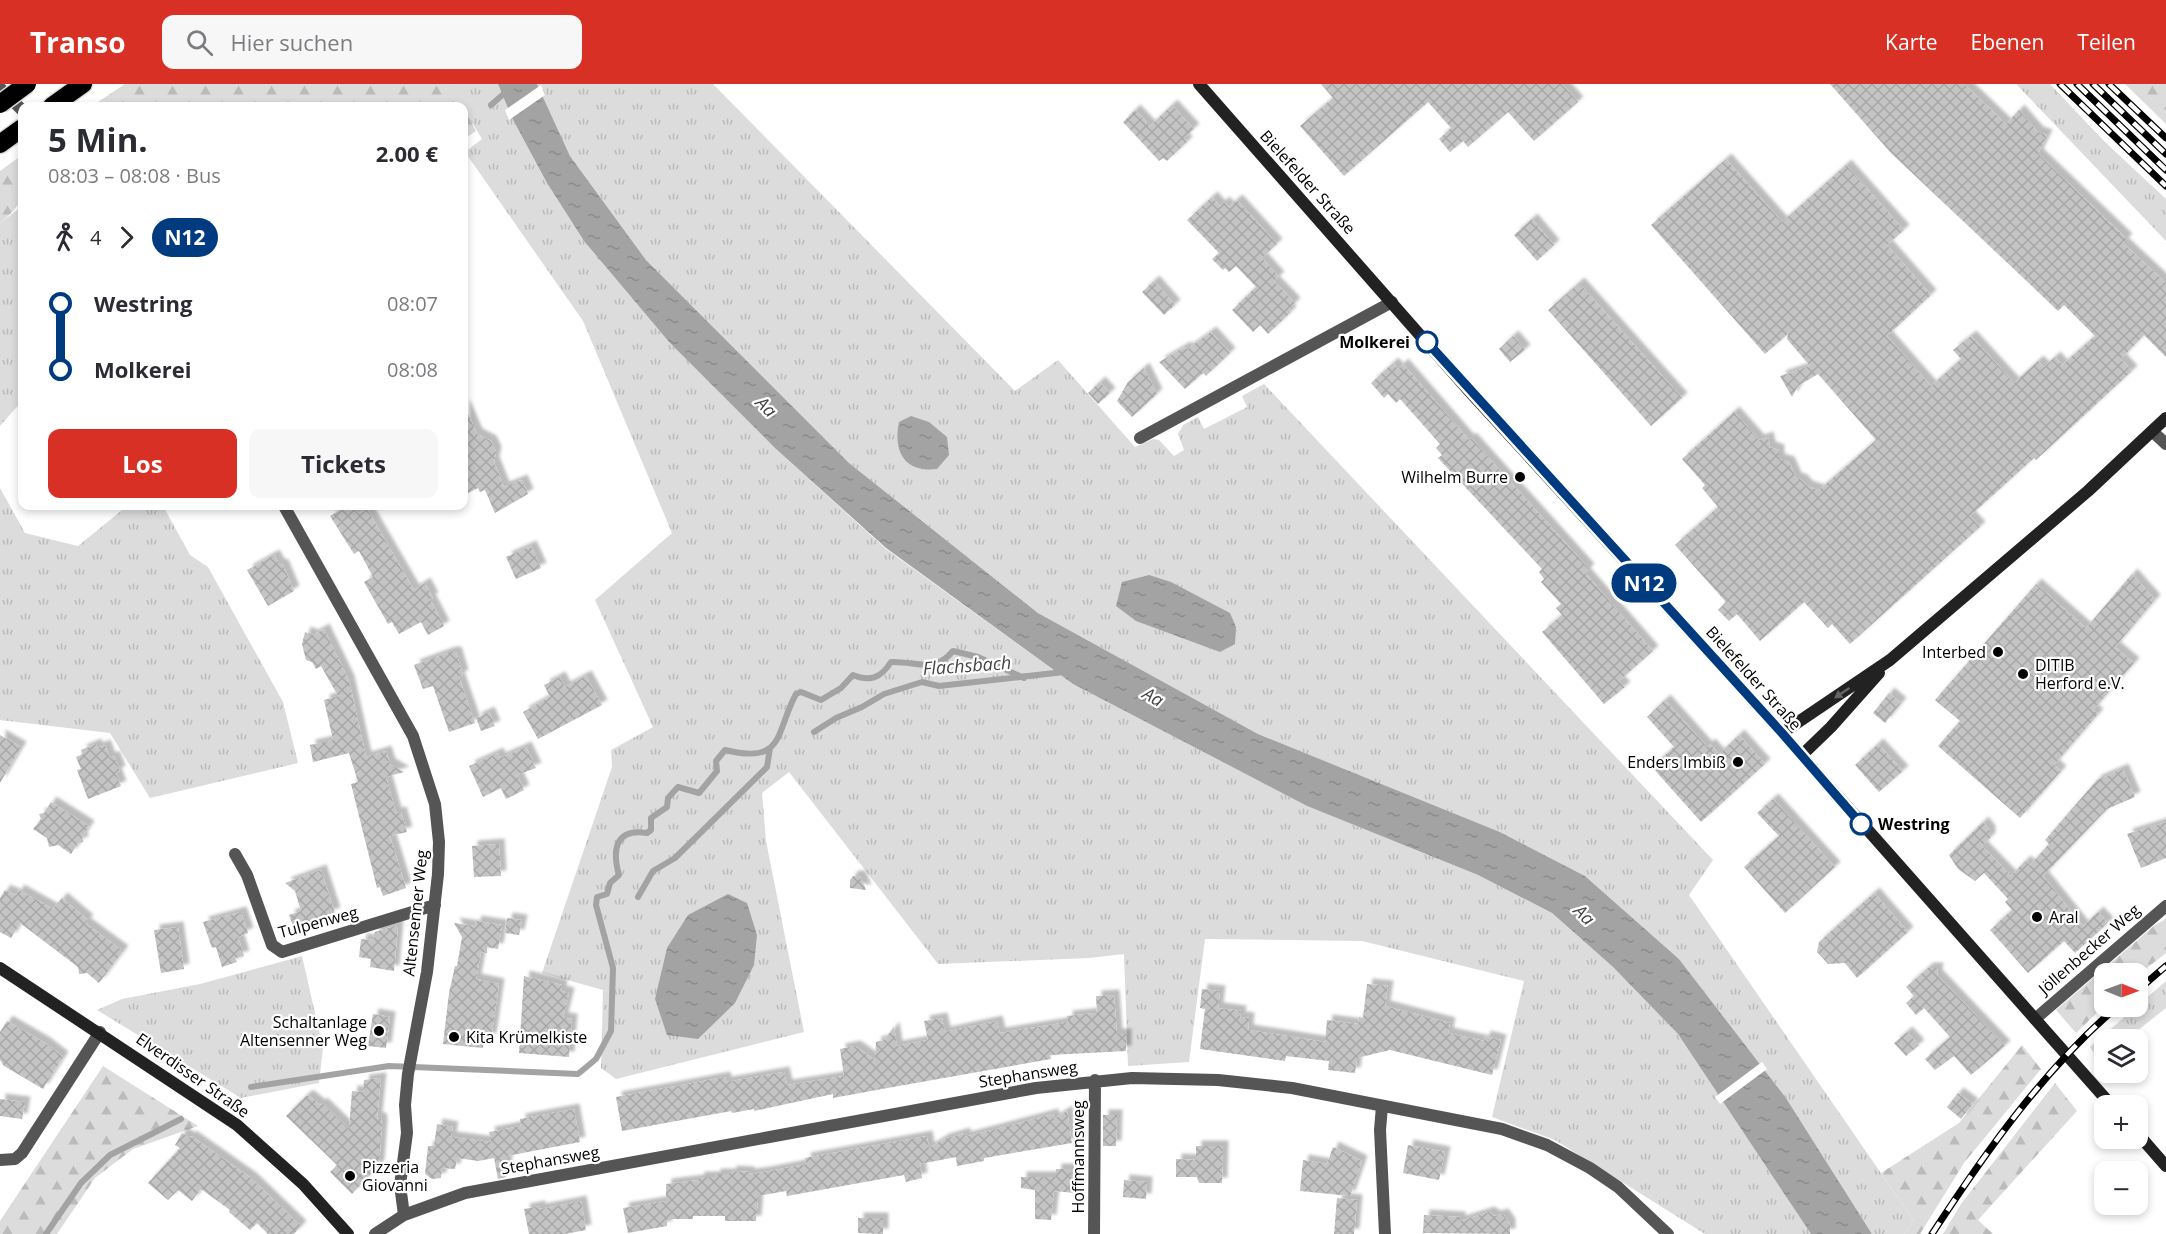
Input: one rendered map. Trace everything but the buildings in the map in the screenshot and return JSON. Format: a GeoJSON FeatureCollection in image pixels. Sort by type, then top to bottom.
{"type":"FeatureCollection","features":[{"type":"Feature","properties":{"kind":"highway"},"geometry":{"type":"LineString","coordinates":[[0,104],[27,84]]}},
{"type":"Feature","properties":{"kind":"highway"},"geometry":{"type":"LineString","coordinates":[[59,102],[83,84]]}},
{"type":"Feature","properties":{"kind":"highway"},"geometry":{"type":"LineString","coordinates":[[0,144],[18,131]]}},
{"type":"Feature","properties":{"kind":"street","name":"Bielefelder Straße"},"geometry":{"type":"LineString","coordinates":[[1199,84],[1470,392],[1802,755],[2102,1095]]}},
{"type":"Feature","properties":{"kind":"street"},"geometry":{"type":"LineString","coordinates":[[0,88],[18,106]]}},
{"type":"Feature","properties":{"kind":"street"},"geometry":{"type":"LineString","coordinates":[[1140,438],[1392,302]]}},
{"type":"Feature","properties":{"kind":"street"},"geometry":{"type":"LineString","coordinates":[[1782,733],[1890,660],[2088,491],[2166,418]]}},
{"type":"Feature","properties":{"kind":"street"},"geometry":{"type":"LineString","coordinates":[[2152,431],[2166,444]]}},
{"type":"Feature","properties":{"kind":"street","name":"Altensenner Weg"},"geometry":{"type":"LineString","coordinates":[[286,510],[413,736],[426,768],[435,804],[439,842],[435,905],[427,972],[408,1074],[405,1105],[407,1134],[400,1185],[404,1215]]}},
{"type":"Feature","properties":{"kind":"street"},"geometry":{"type":"LineString","coordinates":[[1802,755],[1831,727],[1890,660]]}},
{"type":"Feature","properties":{"kind":"street","name":"Tulpenweg"},"geometry":{"type":"LineString","coordinates":[[235,854],[248,875],[272,945],[282,952],[435,905]]}},
{"type":"Feature","properties":{"kind":"street","name":"Jöllenbecker Weg"},"geometry":{"type":"LineString","coordinates":[[2035,1019],[2166,906]]}},
{"type":"Feature","properties":{"kind":"street","name":"Elverdisser Straße"},"geometry":{"type":"LineString","coordinates":[[0,968],[100,1032],[237,1125],[303,1184],[348,1234]]}},
{"type":"Feature","properties":{"kind":"street"},"geometry":{"type":"LineString","coordinates":[[0,1160],[15,1160],[22,1153],[100,1032]]}},
{"type":"Feature","properties":{"kind":"street","name":"Stephansweg"},"geometry":{"type":"LineString","coordinates":[[375,1234],[404,1215],[465,1193],[1035,1088],[1095,1080],[1132,1078],[1218,1080],[1292,1088],[1502,1129],[1547,1145],[1618,1187],[1668,1234]]}},
{"type":"Feature","properties":{"kind":"street","name":"Hoffmannsweg"},"geometry":{"type":"LineString","coordinates":[[1094,1234],[1095,1080]]}},
{"type":"Feature","properties":{"kind":"street"},"geometry":{"type":"LineString","coordinates":[[1382,1106],[1380,1130],[1385,1234]]}},
{"type":"Feature","properties":{"kind":"street"},"geometry":{"type":"LineString","coordinates":[[2148,1145],[2166,1166]]}},
{"type":"Feature","properties":{"kind":"green space"},"geometry":{"type":"Polygon","coordinates":[[[125,84],[454,84],[461,102],[98,102],[125,84]]]}},
{"type":"Feature","properties":{"kind":"green space"},"geometry":{"type":"Polygon","coordinates":[[[454,84],[498,84],[512,118],[547,183],[584,241],[669,342],[776,449],[886,549],[1073,684],[1307,806],[1478,875],[1552,913],[1613,967],[1678,1034],[1811,1234],[1705,1234],[1555,1140],[1492,1117],[1524,981],[1362,941],[1205,939],[1189,1062],[1128,1066],[1124,954],[1089,958],[938,964],[789,772],[762,793],[766,841],[804,1032],[616,1079],[601,1068],[603,990],[542,973],[612,767],[611,750],[653,727],[595,600],[672,533],[583,321],[468,156],[468,150],[482,139],[468,116],[468,102],[460,102],[454,84]]]}},
{"type":"Feature","properties":{"kind":"green space"},"geometry":{"type":"Polygon","coordinates":[[[537,84],[713,84],[1015,391],[1058,360],[1135,447],[1153,439],[1159,440],[1174,456],[1184,450],[1178,434],[1183,425],[1198,417],[1204,429],[1247,407],[1242,396],[1264,384],[1713,860],[1689,895],[1914,1221],[1904,1234],[1872,1234],[1786,1098],[1679,959],[1585,876],[1500,832],[1258,734],[1038,613],[849,463],[646,260],[570,156],[537,84]]]}},
{"type":"Feature","properties":{"kind":"green space"},"geometry":{"type":"Polygon","coordinates":[[[2016,84],[2050,84],[2104,141],[2166,199],[2166,241],[2016,84]]]}},
{"type":"Feature","properties":{"kind":"green space"},"geometry":{"type":"Polygon","coordinates":[[[2125,84],[2166,84],[2166,124],[2125,84]]]}},
{"type":"Feature","properties":{"kind":"green space"},"geometry":{"type":"Polygon","coordinates":[[[468,116],[476,131],[468,136],[468,116]]]}},
{"type":"Feature","properties":{"kind":"green space"},"geometry":{"type":"Polygon","coordinates":[[[18,158],[18,204],[10,215],[0,223],[0,171],[18,158]]]}},
{"type":"Feature","properties":{"kind":"green space"},"geometry":{"type":"Polygon","coordinates":[[[18,208],[18,406],[0,426],[0,223],[18,208]]]}},
{"type":"Feature","properties":{"kind":"green space"},"geometry":{"type":"Polygon","coordinates":[[[0,488],[25,533],[78,546],[122,510],[165,510],[190,555],[208,567],[283,702],[298,763],[150,798],[110,733],[0,720],[0,488]]]}},
{"type":"Feature","properties":{"kind":"green space"},"geometry":{"type":"Polygon","coordinates":[[[2166,919],[2166,953],[2148,967],[2148,963],[2111,963],[2155,925],[2166,919]]]}},
{"type":"Feature","properties":{"kind":"green space"},"geometry":{"type":"Polygon","coordinates":[[[302,956],[323,1048],[319,1083],[241,1098],[97,1010],[122,999],[200,984],[302,956]]]}},
{"type":"Feature","properties":{"kind":"green space"},"geometry":{"type":"Polygon","coordinates":[[[2094,977],[2094,1016],[2076,1033],[2056,1010],[2094,977]]]}},
{"type":"Feature","properties":{"kind":"green space"},"geometry":{"type":"Polygon","coordinates":[[[2166,981],[2166,1008],[2140,1029],[2111,1029],[2125,1017],[2148,1017],[2148,997],[2166,981]]]}},
{"type":"Feature","properties":{"kind":"green space"},"geometry":{"type":"Polygon","coordinates":[[[2022,1045],[2041,1069],[1964,1163],[1920,1234],[1904,1234],[1914,1221],[1881,1173],[1959,1123],[2022,1045]]]}},
{"type":"Feature","properties":{"kind":"green space"},"geometry":{"type":"Polygon","coordinates":[[[103,1066],[198,1126],[133,1149],[95,1178],[57,1234],[0,1234],[0,1221],[103,1066]]]}},
{"type":"Feature","properties":{"kind":"green space"},"geometry":{"type":"Polygon","coordinates":[[[2055,1083],[2077,1111],[1978,1220],[1993,1234],[1943,1234],[1961,1204],[2055,1083]]]}},
{"type":"Feature","properties":{"kind":"water","name":"Aa"},"geometry":{"type":"Polygon","coordinates":[[[498,84],[537,84],[570,156],[646,260],[849,463],[1038,613],[1258,734],[1500,832],[1585,876],[1679,959],[1786,1098],[1872,1234],[1811,1234],[1678,1034],[1613,967],[1552,913],[1478,875],[1307,806],[1073,684],[886,548],[776,449],[669,342],[584,241],[547,183],[512,118],[498,84]]]}},
{"type":"Feature","properties":{"kind":"water"},"geometry":{"type":"Polygon","coordinates":[[[911,416],[929,422],[947,437],[949,455],[937,469],[916,467],[903,458],[898,442],[899,422],[911,416]]]}},
{"type":"Feature","properties":{"kind":"water"},"geometry":{"type":"Polygon","coordinates":[[[1149,575],[1171,582],[1230,613],[1236,627],[1235,644],[1220,652],[1136,621],[1116,606],[1122,582],[1149,575]]]}},
{"type":"Feature","properties":{"kind":"water"},"geometry":{"type":"Polygon","coordinates":[[[728,894],[747,903],[757,935],[754,965],[735,1003],[698,1039],[667,1035],[655,999],[667,948],[688,915],[728,894]]]}},
{"type":"Feature","properties":{"kind":"pier"},"geometry":{"type":"Polygon","coordinates":[[[541,85],[545,95],[509,120],[505,110],[541,85]]]}},
{"type":"Feature","properties":{"kind":"pier"},"geometry":{"type":"Polygon","coordinates":[[[1762,1062],[1767,1069],[1720,1104],[1715,1097],[1762,1062]]]}},
{"type":"Feature","properties":{"kind":"waterway"},"geometry":{"type":"LineString","coordinates":[[491,105],[515,84]]}},
{"type":"Feature","properties":{"kind":"waterway","name":"Flachsbach"},"geometry":{"type":"LineString","coordinates":[[251,1087],[389,1066],[578,1074],[596,1059],[611,1031],[613,968],[596,905],[597,897],[607,894],[610,883],[619,875],[616,857],[618,843],[628,834],[647,833],[651,830],[651,818],[667,807],[668,798],[678,787],[699,793],[717,771],[716,761],[725,750],[744,754],[758,753],[768,749],[780,733],[796,694],[801,692],[821,700],[841,688],[853,675],[865,678],[875,677],[883,672],[891,662],[932,664],[946,658],[953,651],[978,657],[1024,678]]}},
{"type":"Feature","properties":{"kind":"waterway","name":"Flachsbach"},"geometry":{"type":"LineString","coordinates":[[814,732],[836,718],[884,694],[922,682],[939,686],[1064,672]]}},
{"type":"Feature","properties":{"kind":"waterway","name":"Flachsbach"},"geometry":{"type":"LineString","coordinates":[[638,897],[653,871],[675,858],[767,767],[770,748]]}},
{"type":"Feature","properties":{"kind":"waterway","name":"Flachsbach"},"geometry":{"type":"LineString","coordinates":[[46,1234],[81,1183],[110,1155],[181,1119]]}},
{"type":"Feature","properties":{"kind":"railway"},"geometry":{"type":"LineString","coordinates":[[2060,84],[2166,186]]}},
{"type":"Feature","properties":{"kind":"railway"},"geometry":{"type":"LineString","coordinates":[[2077,84],[2166,170]]}},
{"type":"Feature","properties":{"kind":"railway"},"geometry":{"type":"LineString","coordinates":[[2093,84],[2166,154]]}},
{"type":"Feature","properties":{"kind":"railway"},"geometry":{"type":"LineString","coordinates":[[2109,84],[2166,138]]}},
{"type":"Feature","properties":{"kind":"railway"},"geometry":{"type":"LineString","coordinates":[[2148,981],[2166,966]]}},
{"type":"Feature","properties":{"kind":"railway"},"geometry":{"type":"LineString","coordinates":[[1932,1234],[1994,1143],[2040,1085],[2106,1017]]}},
{"type":"Feature","properties":{"kind":"bus line","name":"N12"},"geometry":{"type":"LineString","coordinates":[[1427,342],[1583,517],[1782,733],[1861,824]]}},
{"type":"Feature","properties":{"kind":"place","name":"Molkerei"},"geometry":{"type":"Point","coordinates":[1427,342]}},
{"type":"Feature","properties":{"kind":"place","name":"Wilhelm Burre"},"geometry":{"type":"Point","coordinates":[1520,477]}},
{"type":"Feature","properties":{"kind":"place","name":"Interbed"},"geometry":{"type":"Point","coordinates":[1998,652]}},
{"type":"Feature","properties":{"kind":"place","name":"DITIB Herford e.V."},"geometry":{"type":"Point","coordinates":[2023,674]}},
{"type":"Feature","properties":{"kind":"place","name":"Enders Imbiß"},"geometry":{"type":"Point","coordinates":[1738,762]}},
{"type":"Feature","properties":{"kind":"place","name":"Westring"},"geometry":{"type":"Point","coordinates":[1861,824]}},
{"type":"Feature","properties":{"kind":"place","name":"Aral"},"geometry":{"type":"Point","coordinates":[2037,917]}},
{"type":"Feature","properties":{"kind":"place","name":"Schaltanlage Altensenner Weg"},"geometry":{"type":"Point","coordinates":[379,1031]}},
{"type":"Feature","properties":{"kind":"place","name":"Kita Krümelkiste"},"geometry":{"type":"Point","coordinates":[454,1037]}},
{"type":"Feature","properties":{"kind":"place","name":"Pizzeria Giovanni"},"geometry":{"type":"Point","coordinates":[350,1176]}}]}
